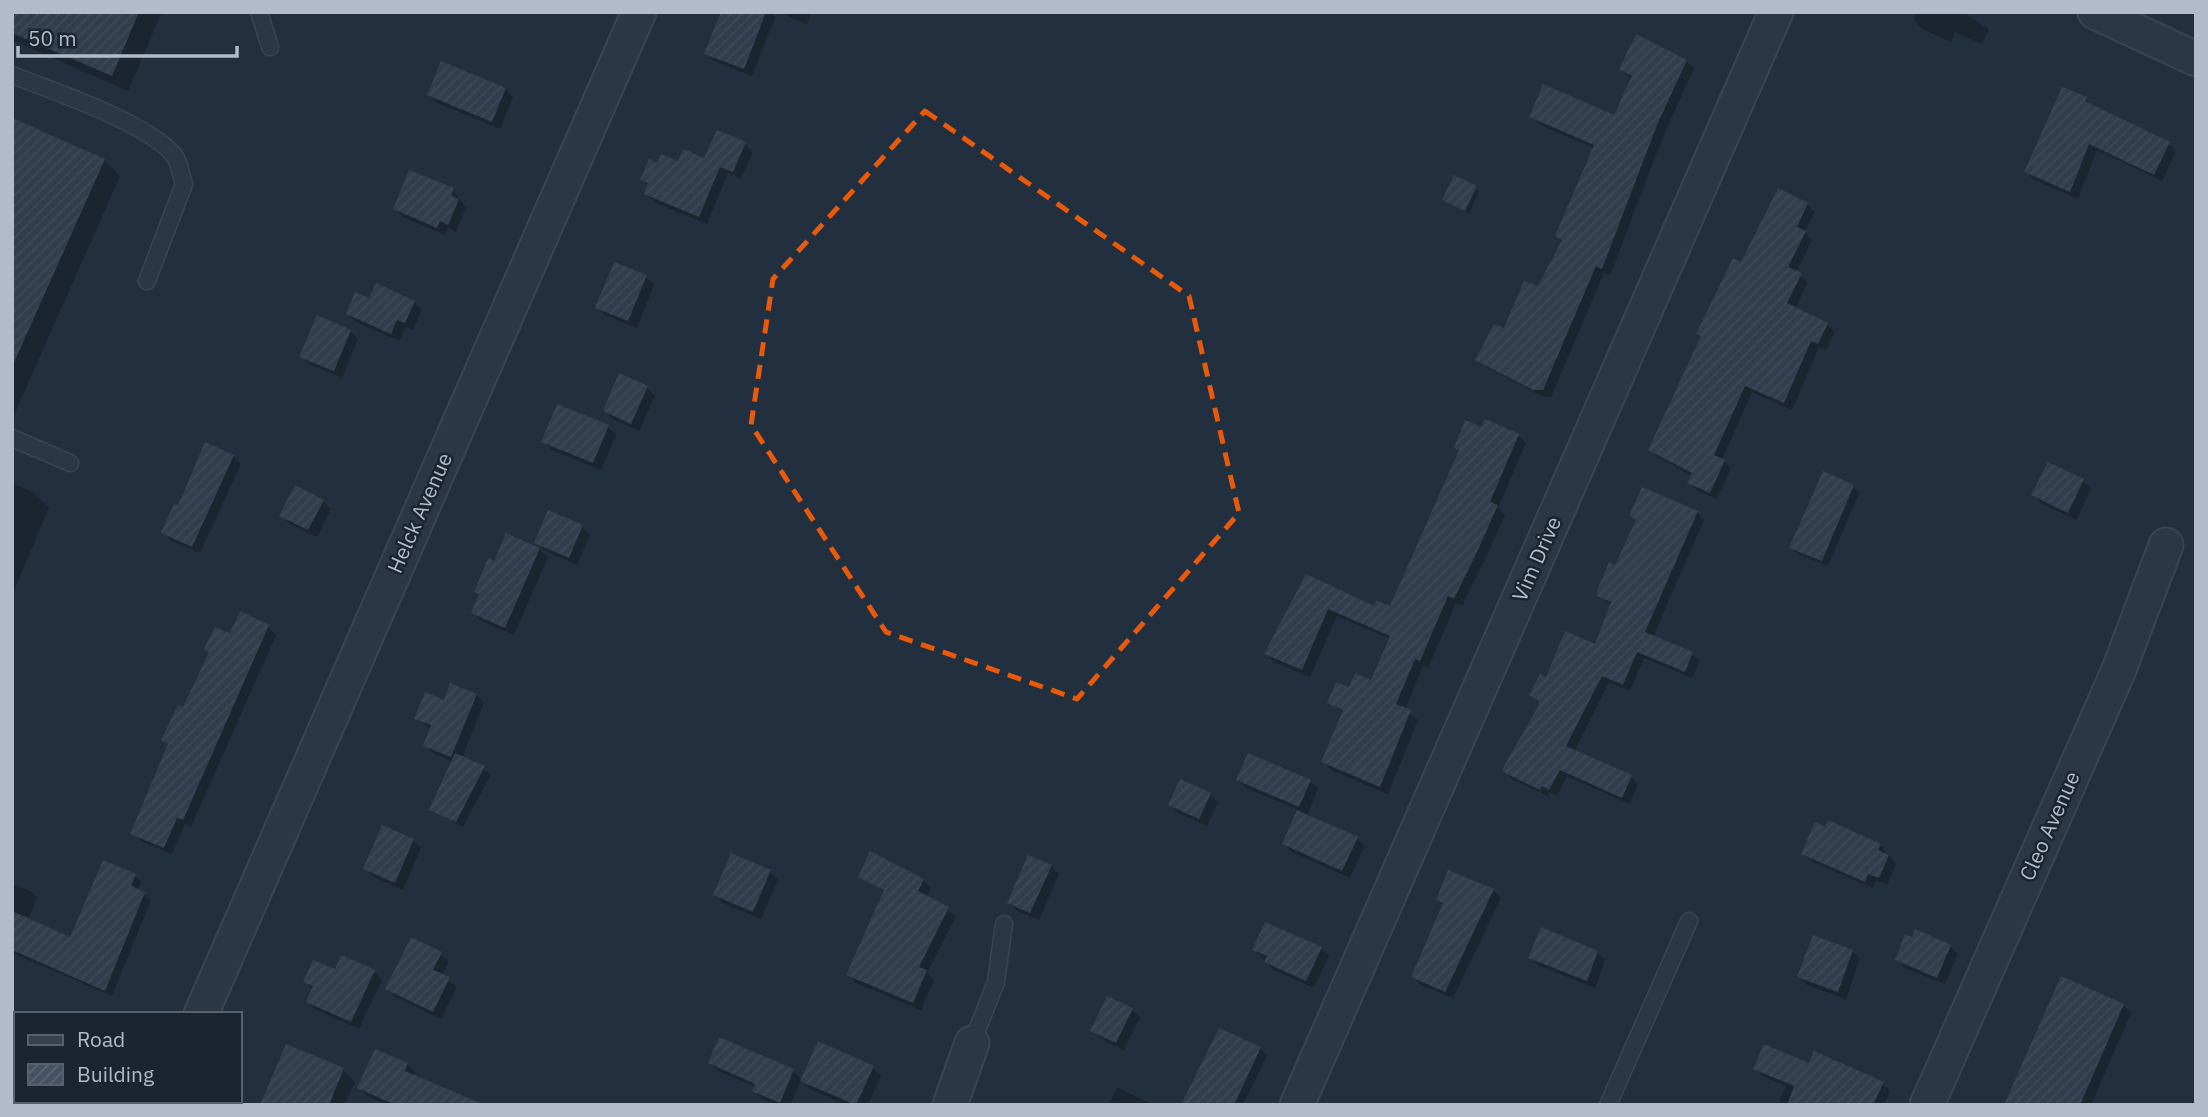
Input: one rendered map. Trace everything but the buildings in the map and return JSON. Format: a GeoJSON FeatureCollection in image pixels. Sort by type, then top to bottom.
{"type":"FeatureCollection","features":[{"type":"Feature","properties":{"kind":"street","name":"Helck Avenue"},"geometry":{"type":"LineString","coordinates":[[202,1012],[639,12]]}},
{"type":"Feature","properties":{"kind":"street","name":"Vim Drive"},"geometry":{"type":"LineString","coordinates":[[1297,1105],[1776,12]]}},
{"type":"Feature","properties":{"kind":"street"},"geometry":{"type":"LineString","coordinates":[[2095,12],[2196,59]]}},
{"type":"Feature","properties":{"kind":"street","name":"Cleo Avenue"},"geometry":{"type":"LineString","coordinates":[[1927,1105],[2118,672],[2166,545]]}},
{"type":"Feature","properties":{"kind":"street"},"geometry":{"type":"LineString","coordinates":[[950,1105],[972,1043]]}},
{"type":"Feature","properties":{"kind":"lane"},"geometry":{"type":"LineString","coordinates":[[259,12],[270,47]]}},
{"type":"Feature","properties":{"kind":"lane"},"geometry":{"type":"LineString","coordinates":[[12,75],[99,110],[144,134],[174,155],[184,184],[147,281]]}},
{"type":"Feature","properties":{"kind":"lane"},"geometry":{"type":"LineString","coordinates":[[12,438],[70,463]]}},
{"type":"Feature","properties":{"kind":"lane"},"geometry":{"type":"LineString","coordinates":[[1608,1105],[1689,921]]}},
{"type":"Feature","properties":{"kind":"lane"},"geometry":{"type":"LineString","coordinates":[[972,1043],[996,982],[1004,925]]}},
{"type":"Feature","properties":{"kind":"highlighted area"},"geometry":{"type":"Polygon","coordinates":[[[925,111],[1189,296],[1239,513],[1077,699],[886,632],[751,425],[773,279],[925,111]]]}}]}
